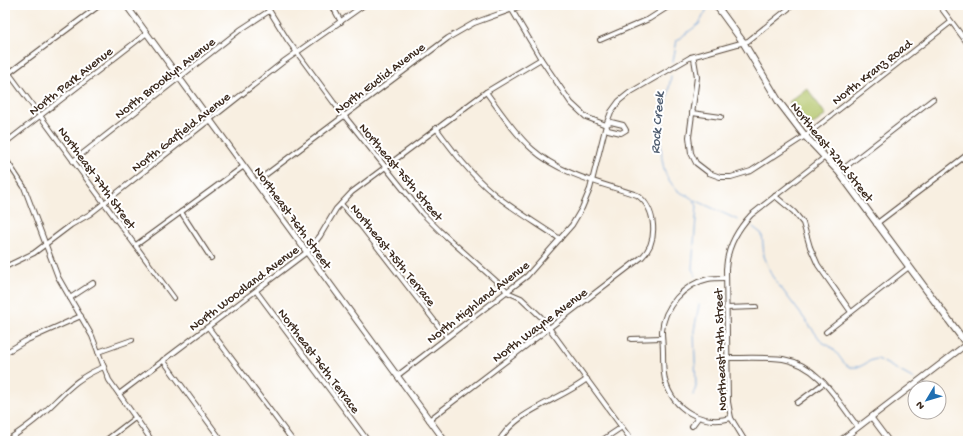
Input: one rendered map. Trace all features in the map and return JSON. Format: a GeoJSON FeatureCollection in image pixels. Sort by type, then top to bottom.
{"type":"FeatureCollection","features":[{"type":"Feature","properties":{"kind":"main road","name":"Northeast 72nd Street"},"geometry":{"type":"LineString","coordinates":[[716,5],[743,42],[780,102],[805,136],[839,172],[876,224],[968,344]]}},
{"type":"Feature","properties":{"kind":"street"},"geometry":{"type":"LineString","coordinates":[[8,73],[100,5]]}},
{"type":"Feature","properties":{"kind":"street","name":"Northeast 76th Street"},"geometry":{"type":"LineString","coordinates":[[126,5],[211,119],[306,252],[445,441]]}},
{"type":"Feature","properties":{"kind":"street","name":"Northeast 75th Street"},"geometry":{"type":"LineString","coordinates":[[266,5],[297,52],[344,116],[429,221],[507,292],[521,298],[535,310],[550,327],[632,441]]}},
{"type":"Feature","properties":{"kind":"street"},"geometry":{"type":"LineString","coordinates":[[332,5],[341,22]]}},
{"type":"Feature","properties":{"kind":"street","name":"North Garfield Avenue"},"geometry":{"type":"LineString","coordinates":[[5,267],[27,258],[105,203],[297,52],[364,5]]}},
{"type":"Feature","properties":{"kind":"street","name":"North Euclid Avenue"},"geometry":{"type":"LineString","coordinates":[[256,182],[448,38],[474,23],[511,7],[524,5]]}},
{"type":"Feature","properties":{"kind":"street"},"geometry":{"type":"LineString","coordinates":[[600,40],[649,19],[671,5]]}},
{"type":"Feature","properties":{"kind":"street","name":"North Highland Avenue"},"geometry":{"type":"LineString","coordinates":[[397,376],[527,276],[560,239],[582,208],[593,180],[606,125],[613,108],[624,96],[691,57],[748,41],[793,5]]}},
{"type":"Feature","properties":{"kind":"street"},"geometry":{"type":"LineString","coordinates":[[939,5],[968,44]]}},
{"type":"Feature","properties":{"kind":"street"},"geometry":{"type":"LineString","coordinates":[[511,7],[541,58],[575,108],[586,117],[606,125],[608,130],[621,133],[626,130],[623,125],[611,122],[606,125]]}},
{"type":"Feature","properties":{"kind":"street","name":"North Brooklyn Avenue"},"geometry":{"type":"LineString","coordinates":[[73,161],[240,30],[269,11]]}},
{"type":"Feature","properties":{"kind":"street","name":"North Kranz Road"},"geometry":{"type":"LineString","coordinates":[[691,57],[694,59],[697,77],[689,137],[691,153],[701,168],[709,173],[720,177],[737,176],[751,171],[805,136],[951,22]]}},
{"type":"Feature","properties":{"kind":"street","name":"North Park Avenue"},"geometry":{"type":"LineString","coordinates":[[5,143],[147,32]]}},
{"type":"Feature","properties":{"kind":"street","name":"North Woodland Avenue"},"geometry":{"type":"LineString","coordinates":[[119,394],[306,252],[320,236],[341,204],[352,192],[486,92],[541,58]]}},
{"type":"Feature","properties":{"kind":"street","name":"Northeast 77th Street"},"geometry":{"type":"LineString","coordinates":[[5,68],[174,298]]}},
{"type":"Feature","properties":{"kind":"street"},"geometry":{"type":"LineString","coordinates":[[486,92],[514,130],[535,151],[564,170],[593,180]]}},
{"type":"Feature","properties":{"kind":"street"},"geometry":{"type":"LineString","coordinates":[[839,172],[933,100]]}},
{"type":"Feature","properties":{"kind":"street"},"geometry":{"type":"LineString","coordinates":[[692,113],[721,117]]}},
{"type":"Feature","properties":{"kind":"street"},"geometry":{"type":"LineString","coordinates":[[436,128],[460,159],[494,193],[560,239]]}},
{"type":"Feature","properties":{"kind":"street"},"geometry":{"type":"LineString","coordinates":[[876,224],[968,154]]}},
{"type":"Feature","properties":{"kind":"street","name":"Northeast 74th Street"},"geometry":{"type":"LineString","coordinates":[[745,441],[731,418],[728,402],[726,308],[727,256],[738,231],[750,215],[825,157]]}},
{"type":"Feature","properties":{"kind":"street"},"geometry":{"type":"LineString","coordinates":[[5,158],[24,187],[58,277],[81,316],[109,380],[152,441]]}},
{"type":"Feature","properties":{"kind":"street"},"geometry":{"type":"LineString","coordinates":[[136,245],[244,166]]}},
{"type":"Feature","properties":{"kind":"street","name":"North Wayne Avenue"},"geometry":{"type":"LineString","coordinates":[[429,420],[642,257],[649,248],[653,238],[652,223],[646,204],[637,195],[593,180]]}},
{"type":"Feature","properties":{"kind":"street"},"geometry":{"type":"LineString","coordinates":[[775,196],[800,218],[818,265],[851,312]]}},
{"type":"Feature","properties":{"kind":"street","name":"Northeast 75th Terrace"},"geometry":{"type":"LineString","coordinates":[[341,204],[361,226],[447,337]]}},
{"type":"Feature","properties":{"kind":"street"},"geometry":{"type":"LineString","coordinates":[[181,212],[211,258]]}},
{"type":"Feature","properties":{"kind":"street"},"geometry":{"type":"LineString","coordinates":[[826,332],[909,266]]}},
{"type":"Feature","properties":{"kind":"street"},"geometry":{"type":"LineString","coordinates":[[726,278],[702,280],[688,288],[675,300],[664,319],[662,338],[664,373],[670,391],[681,407],[698,418],[717,421],[731,418]]}},
{"type":"Feature","properties":{"kind":"street"},"geometry":{"type":"LineString","coordinates":[[70,298],[94,283]]}},
{"type":"Feature","properties":{"kind":"street","name":"Northeast 76th Terrace"},"geometry":{"type":"LineString","coordinates":[[256,291],[368,441]]}},
{"type":"Feature","properties":{"kind":"street"},"geometry":{"type":"LineString","coordinates":[[726,308],[756,308]]}},
{"type":"Feature","properties":{"kind":"street"},"geometry":{"type":"LineString","coordinates":[[5,353],[26,341],[81,316]]}},
{"type":"Feature","properties":{"kind":"street"},"geometry":{"type":"LineString","coordinates":[[208,327],[292,441]]}},
{"type":"Feature","properties":{"kind":"street"},"geometry":{"type":"LineString","coordinates":[[631,338],[662,338]]}},
{"type":"Feature","properties":{"kind":"street"},"geometry":{"type":"LineString","coordinates":[[98,352],[132,340]]}},
{"type":"Feature","properties":{"kind":"street"},"geometry":{"type":"LineString","coordinates":[[840,441],[968,344]]}},
{"type":"Feature","properties":{"kind":"street"},"geometry":{"type":"LineString","coordinates":[[727,358],[773,358],[790,361],[810,370],[824,383],[858,427]]}},
{"type":"Feature","properties":{"kind":"street"},"geometry":{"type":"LineString","coordinates":[[164,360],[222,441]]}},
{"type":"Feature","properties":{"kind":"street"},"geometry":{"type":"LineString","coordinates":[[6,441],[42,414],[78,380],[104,367]]}},
{"type":"Feature","properties":{"kind":"street"},"geometry":{"type":"LineString","coordinates":[[500,441],[507,430],[522,418],[569,392],[587,379]]}},
{"type":"Feature","properties":{"kind":"street"},"geometry":{"type":"LineString","coordinates":[[797,403],[824,383]]}},
{"type":"Feature","properties":{"kind":"street"},"geometry":{"type":"LineString","coordinates":[[871,417],[889,441]]}},
{"type":"Feature","properties":{"kind":"street"},"geometry":{"type":"LineString","coordinates":[[105,441],[135,418]]}},
{"type":"Feature","properties":{"kind":"street"},"geometry":{"type":"LineString","coordinates":[[692,426],[698,418]]}},
{"type":"Feature","properties":{"kind":"street"},"geometry":{"type":"LineString","coordinates":[[601,441],[622,427]]}},
{"type":"Feature","properties":{"kind":"green space"},"geometry":{"type":"Polygon","coordinates":[[[807,88],[826,115],[808,128],[789,102],[807,88]]]}},
{"type":"Feature","properties":{"kind":"waterway","name":"Rock Creek"},"geometry":{"type":"LineString","coordinates":[[673,62],[677,40],[699,24],[707,9]]}},
{"type":"Feature","properties":{"kind":"waterway","name":"Rock Creek"},"geometry":{"type":"LineString","coordinates":[[671,76],[661,140],[663,166],[667,177],[677,190],[691,198],[697,206],[692,269],[696,276]]}},
{"type":"Feature","properties":{"kind":"waterway"},"geometry":{"type":"LineString","coordinates":[[695,200],[738,220]]}},
{"type":"Feature","properties":{"kind":"waterway"},"geometry":{"type":"LineString","coordinates":[[753,227],[762,234],[764,256],[772,276],[822,342],[832,348],[843,362],[853,367],[878,359],[914,379]]}},
{"type":"Feature","properties":{"kind":"waterway","name":"Rock Creek"},"geometry":{"type":"LineString","coordinates":[[693,395],[696,387],[694,331],[699,305]]}}]}
